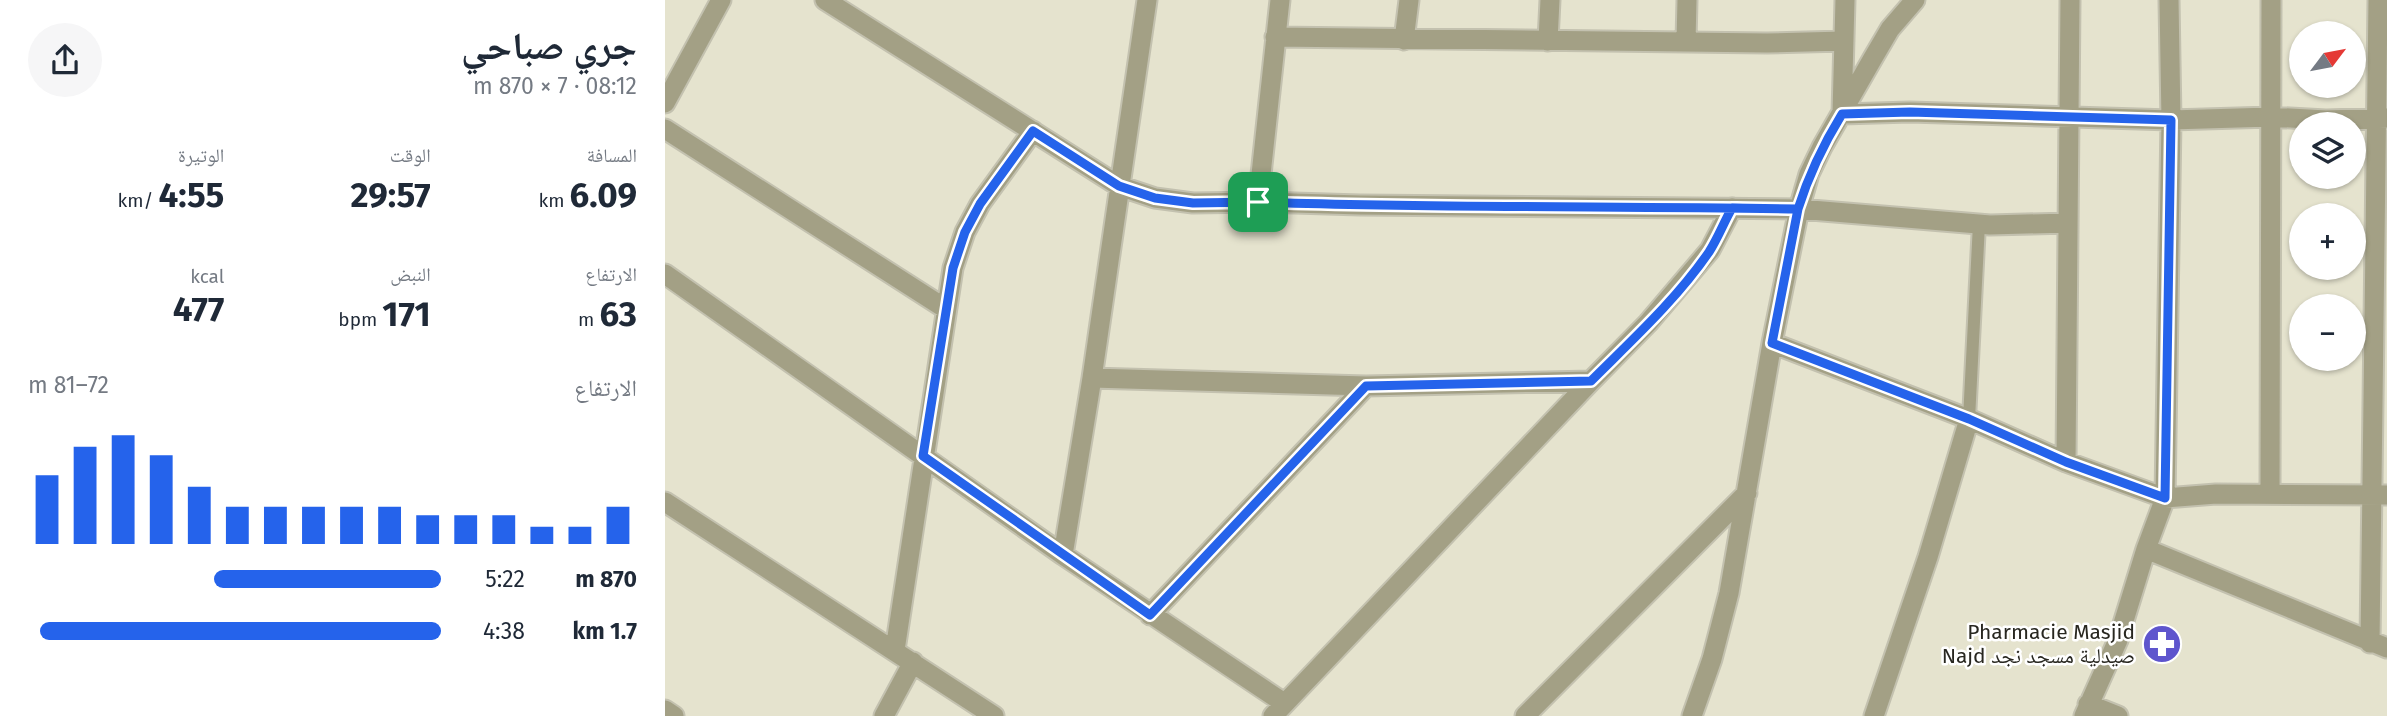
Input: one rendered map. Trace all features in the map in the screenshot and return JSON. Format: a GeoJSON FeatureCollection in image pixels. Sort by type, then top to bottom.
{"type":"FeatureCollection","features":[{"type":"Feature","properties":{"kind":"street"},"geometry":{"type":"LineString","coordinates":[[665,103],[721,0]]}},
{"type":"Feature","properties":{"kind":"street"},"geometry":{"type":"LineString","coordinates":[[825,0],[1119,186],[1155,198],[1193,203],[1798,209],[1979,224],[2068,223]]}},
{"type":"Feature","properties":{"kind":"street"},"geometry":{"type":"LineString","coordinates":[[1063,555],[1092,378],[1147,0]]}},
{"type":"Feature","properties":{"kind":"street"},"geometry":{"type":"LineString","coordinates":[[1258,202],[1280,0]]}},
{"type":"Feature","properties":{"kind":"street"},"geometry":{"type":"LineString","coordinates":[[1404,40],[1409,0]]}},
{"type":"Feature","properties":{"kind":"street"},"geometry":{"type":"LineString","coordinates":[[1548,41],[1550,0]]}},
{"type":"Feature","properties":{"kind":"street"},"geometry":{"type":"LineString","coordinates":[[1686,41],[1687,0]]}},
{"type":"Feature","properties":{"kind":"street"},"geometry":{"type":"LineString","coordinates":[[1842,114],[1845,0]]}},
{"type":"Feature","properties":{"kind":"street"},"geometry":{"type":"LineString","coordinates":[[1692,716],[1712,659],[1729,593],[1798,209],[1809,174],[1822,147],[1890,30],[1916,0]]}},
{"type":"Feature","properties":{"kind":"street"},"geometry":{"type":"LineString","coordinates":[[2066,462],[2070,0]]}},
{"type":"Feature","properties":{"kind":"street"},"geometry":{"type":"LineString","coordinates":[[2118,716],[2086,710],[2118,640],[2165,498],[2171,120],[2169,0]]}},
{"type":"Feature","properties":{"kind":"street"},"geometry":{"type":"LineString","coordinates":[[2270,493],[2271,0]]}},
{"type":"Feature","properties":{"kind":"street"},"geometry":{"type":"LineString","coordinates":[[2146,549],[2379,645],[2381,4]]}},
{"type":"Feature","properties":{"kind":"street"},"geometry":{"type":"LineString","coordinates":[[1275,37],[1767,43],[1844,41]]}},
{"type":"Feature","properties":{"kind":"street"},"geometry":{"type":"LineString","coordinates":[[1842,114],[1910,112],[2171,120],[2382,118]]}},
{"type":"Feature","properties":{"kind":"street"},"geometry":{"type":"LineString","coordinates":[[665,129],[946,309]]}},
{"type":"Feature","properties":{"kind":"street"},"geometry":{"type":"LineString","coordinates":[[895,650],[953,268],[965,232],[980,204],[1033,131]]}},
{"type":"Feature","properties":{"kind":"street"},"geometry":{"type":"LineString","coordinates":[[665,274],[1150,615],[1278,709],[1649,323],[1710,250],[1732,208]]}},
{"type":"Feature","properties":{"kind":"street"},"geometry":{"type":"LineString","coordinates":[[1772,343],[1969,419],[2066,462],[2165,498],[2270,493],[2379,495]]}},
{"type":"Feature","properties":{"kind":"street"},"geometry":{"type":"LineString","coordinates":[[1092,378],[1366,386],[1591,381]]}},
{"type":"Feature","properties":{"kind":"street"},"geometry":{"type":"LineString","coordinates":[[1150,615],[1366,386]]}},
{"type":"Feature","properties":{"kind":"street"},"geometry":{"type":"LineString","coordinates":[[1874,716],[1928,557],[1969,419]]}},
{"type":"Feature","properties":{"kind":"street"},"geometry":{"type":"LineString","coordinates":[[1525,716],[1747,493]]}},
{"type":"Feature","properties":{"kind":"street"},"geometry":{"type":"LineString","coordinates":[[665,502],[994,716]]}},
{"type":"Feature","properties":{"kind":"street"},"geometry":{"type":"LineString","coordinates":[[884,716],[913,662]]}},
{"type":"Feature","properties":{"kind":"street"},"geometry":{"type":"LineString","coordinates":[[665,710],[674,716]]}},
{"type":"Feature","properties":{"kind":"lane"},"geometry":{"type":"LineString","coordinates":[[1969,419],[1979,224]]}},
{"type":"Feature","properties":{"kind":"place","name":"Pharmacie Masjid Najd صيدلية مسجد نجد"},"geometry":{"type":"Point","coordinates":[2162,644]}},
{"type":"Feature","properties":{"kind":"route"},"geometry":{"type":"LineString","coordinates":[[1258,202],[1193,203],[1155,198],[1119,186],[1033,131],[980,204],[965,232],[953,268],[923,456],[1150,615],[1366,386],[1591,381],[1649,323],[1685,282],[1710,250],[1732,208],[1798,209],[1809,174],[1842,114],[1910,112],[2171,120],[2165,498],[2066,462],[1969,419],[1772,343],[1798,209],[1732,208],[1360,205],[1258,202]]}}]}
